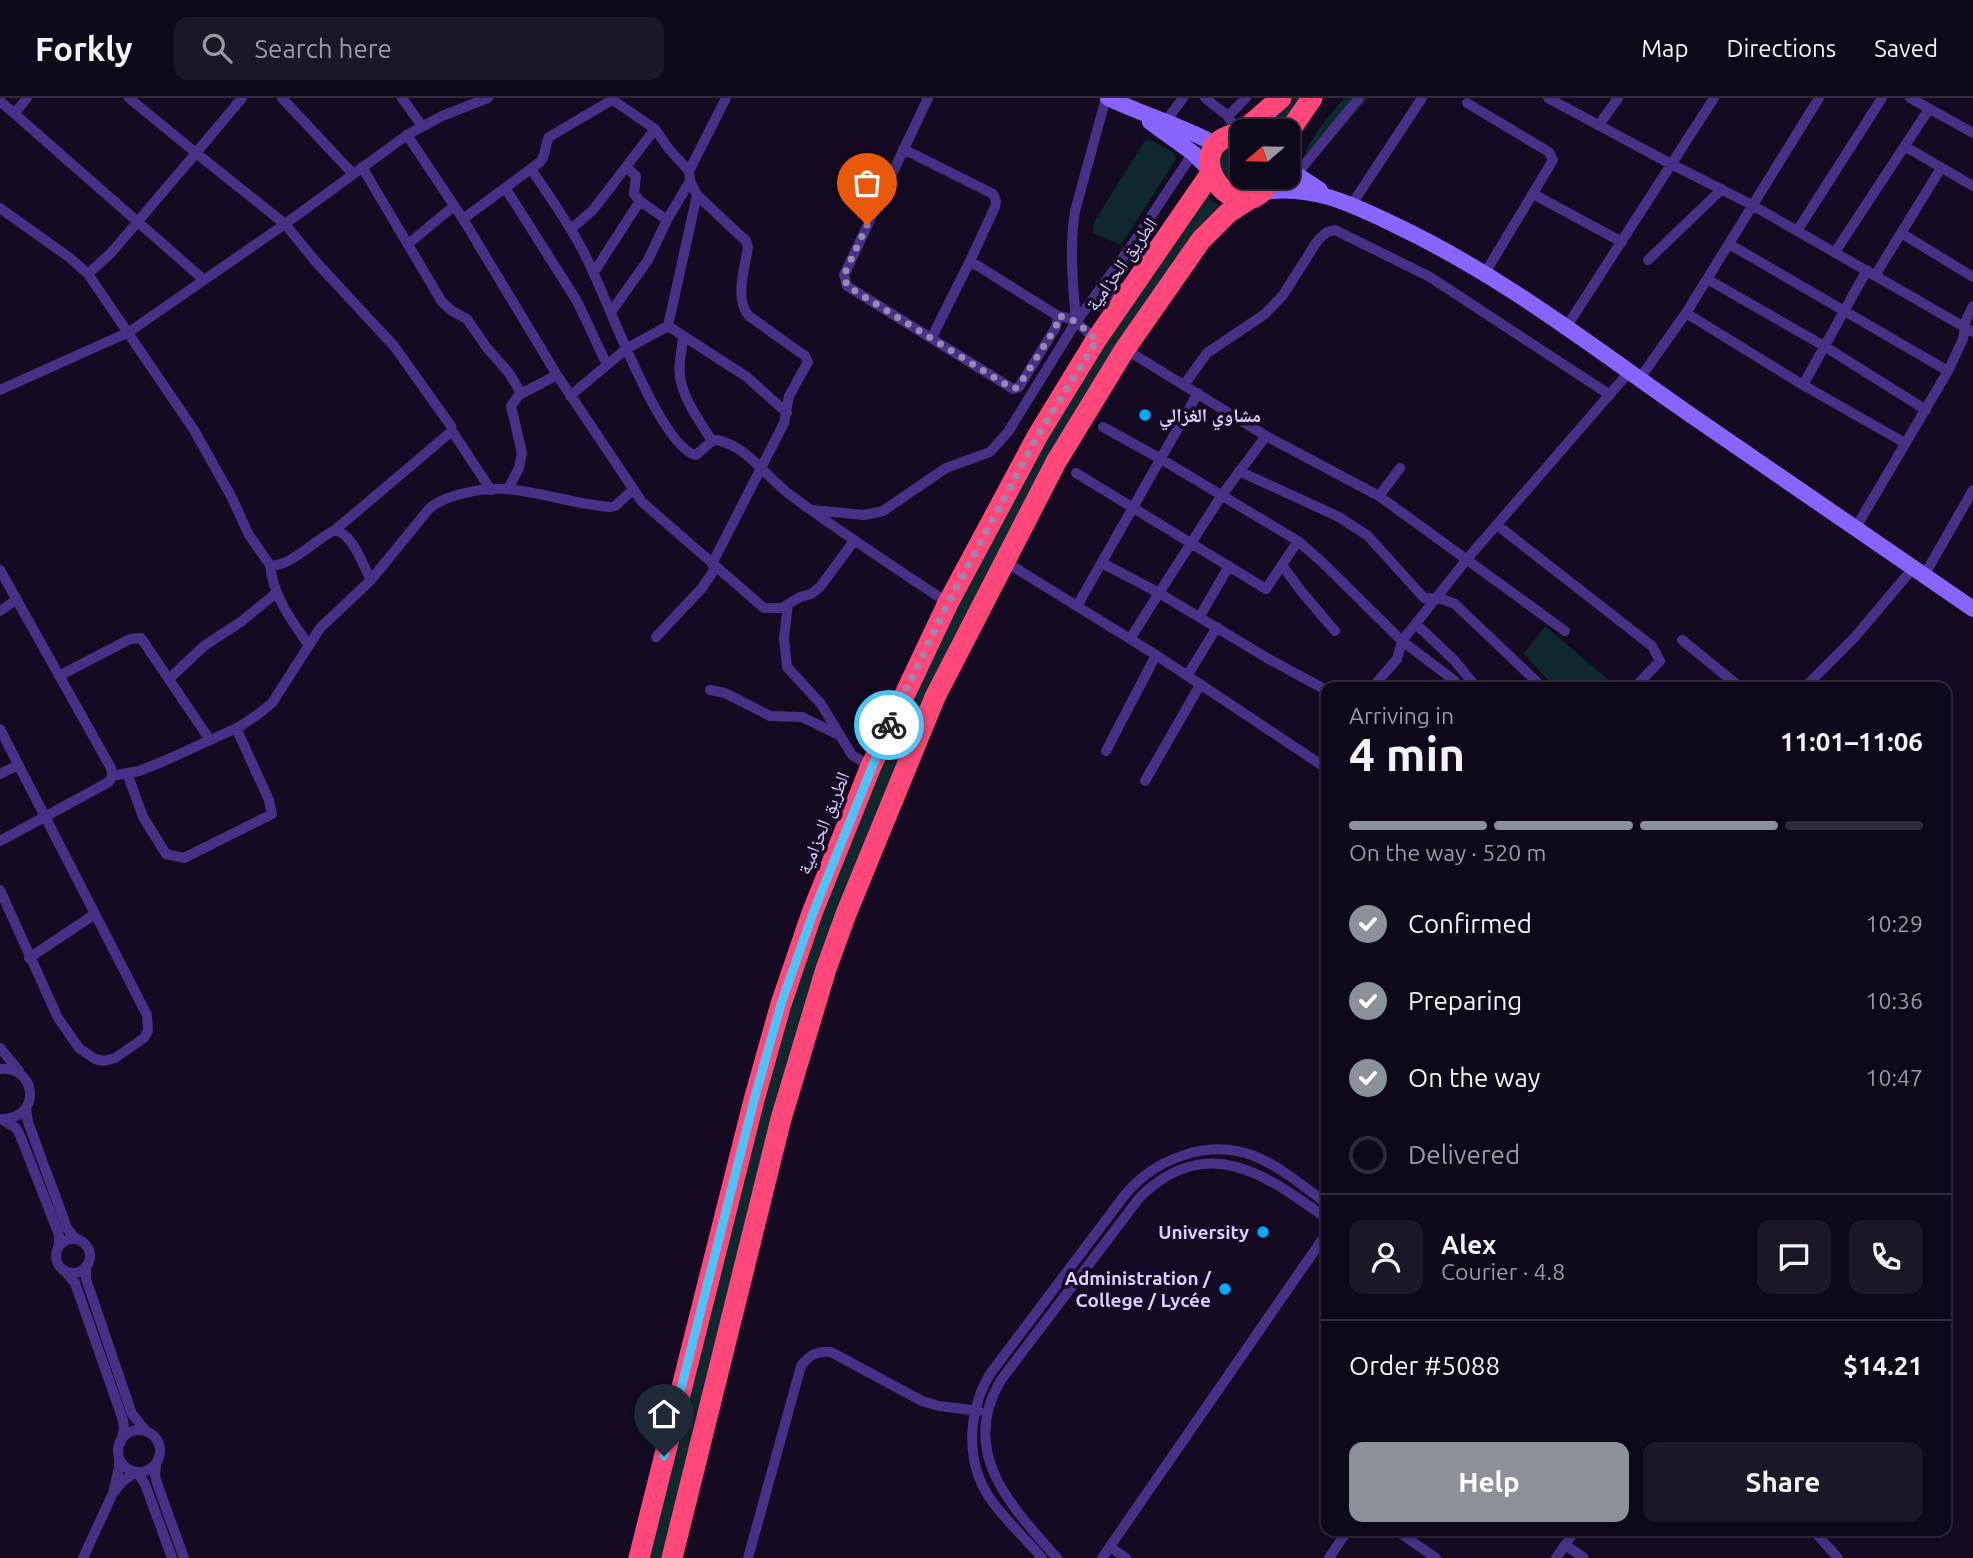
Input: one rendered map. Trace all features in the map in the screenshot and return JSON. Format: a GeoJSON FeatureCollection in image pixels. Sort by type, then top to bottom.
{"type":"FeatureCollection","features":[{"type":"Feature","properties":{"kind":"highway"},"geometry":{"type":"LineString","coordinates":[[1253,119],[1281,98]]}},
{"type":"Feature","properties":{"kind":"highway"},"geometry":{"type":"LineString","coordinates":[[1298,119],[1312,98]]}},
{"type":"Feature","properties":{"kind":"highway"},"geometry":{"type":"LineString","coordinates":[[1217,145],[1230,135]]}},
{"type":"Feature","properties":{"kind":"highway","name":"الطريق الحزامية"},"geometry":{"type":"LineString","coordinates":[[639,1558],[781,1004],[813,913],[871,766],[948,603],[1038,435],[1097,340],[1211,172],[1212,153],[1217,145]]}},
{"type":"Feature","properties":{"kind":"highway"},"geometry":{"type":"LineString","coordinates":[[1211,172],[1214,182],[1228,195],[1237,197],[1259,189]]}},
{"type":"Feature","properties":{"kind":"highway"},"geometry":{"type":"LineString","coordinates":[[672,1558],[775,1143],[826,969],[935,697],[1056,461],[1125,349],[1201,240],[1228,213],[1261,189]]}},
{"type":"Feature","properties":{"kind":"street"},"geometry":{"type":"LineString","coordinates":[[15,113],[27,98]]}},
{"type":"Feature","properties":{"kind":"street"},"geometry":{"type":"LineString","coordinates":[[129,98],[285,224],[316,262],[394,346],[451,426],[491,490]]}},
{"type":"Feature","properties":{"kind":"street"},"geometry":{"type":"LineString","coordinates":[[88,274],[111,253],[242,98]]}},
{"type":"Feature","properties":{"kind":"street"},"geometry":{"type":"LineString","coordinates":[[282,98],[358,170],[408,244],[442,302],[467,319],[521,393]]}},
{"type":"Feature","properties":{"kind":"street"},"geometry":{"type":"LineString","coordinates":[[402,98],[422,126]]}},
{"type":"Feature","properties":{"kind":"street"},"geometry":{"type":"LineString","coordinates":[[0,390],[129,332],[407,135],[442,116],[488,98]]}},
{"type":"Feature","properties":{"kind":"street"},"geometry":{"type":"LineString","coordinates":[[611,312],[649,260],[726,98]]}},
{"type":"Feature","properties":{"kind":"street"},"geometry":{"type":"LineString","coordinates":[[928,98],[843,278],[847,286],[1016,389],[1056,327],[1058,316]]}},
{"type":"Feature","properties":{"kind":"street"},"geometry":{"type":"LineString","coordinates":[[1076,321],[1071,255],[1074,211],[1107,98],[1217,145]]}},
{"type":"Feature","properties":{"kind":"street"},"geometry":{"type":"LineString","coordinates":[[1166,121],[1183,98]]}},
{"type":"Feature","properties":{"kind":"street"},"geometry":{"type":"LineString","coordinates":[[1205,98],[1230,122]]}},
{"type":"Feature","properties":{"kind":"street"},"geometry":{"type":"LineString","coordinates":[[1241,119],[1245,98]]}},
{"type":"Feature","properties":{"kind":"street"},"geometry":{"type":"LineString","coordinates":[[1300,163],[1359,98]]}},
{"type":"Feature","properties":{"kind":"street"},"geometry":{"type":"LineString","coordinates":[[1352,204],[1422,98]]}},
{"type":"Feature","properties":{"kind":"street"},"geometry":{"type":"LineString","coordinates":[[1548,98],[1752,205],[1969,330]]}},
{"type":"Feature","properties":{"kind":"street"},"geometry":{"type":"LineString","coordinates":[[1599,125],[1618,98]]}},
{"type":"Feature","properties":{"kind":"street"},"geometry":{"type":"LineString","coordinates":[[1567,326],[1714,98]]}},
{"type":"Feature","properties":{"kind":"street"},"geometry":{"type":"LineString","coordinates":[[1377,682],[1397,659],[1402,641],[1467,559],[1610,396],[1635,374],[1686,313],[1819,98]]}},
{"type":"Feature","properties":{"kind":"street"},"geometry":{"type":"LineString","coordinates":[[1797,231],[1882,98]]}},
{"type":"Feature","properties":{"kind":"street"},"geometry":{"type":"LineString","coordinates":[[1910,98],[1973,133]]}},
{"type":"Feature","properties":{"kind":"street"},"geometry":{"type":"LineString","coordinates":[[463,219],[531,169],[546,154],[549,138],[611,99],[655,129],[690,176],[698,195],[746,241],[748,247],[741,299],[746,313],[807,360],[789,396],[787,413],[714,566],[702,588],[656,637]]}},
{"type":"Feature","properties":{"kind":"street"},"geometry":{"type":"LineString","coordinates":[[1466,100],[1551,155],[1552,164],[1485,273]]}},
{"type":"Feature","properties":{"kind":"street"},"geometry":{"type":"LineString","coordinates":[[0,101],[204,280]]}},
{"type":"Feature","properties":{"kind":"street"},"geometry":{"type":"LineString","coordinates":[[1131,109],[1193,153],[1211,172]]}},
{"type":"Feature","properties":{"kind":"street"},"geometry":{"type":"LineString","coordinates":[[1835,252],[1930,109]]}},
{"type":"Feature","properties":{"kind":"street"},"geometry":{"type":"LineString","coordinates":[[570,229],[593,210],[655,129]]}},
{"type":"Feature","properties":{"kind":"street"},"geometry":{"type":"LineString","coordinates":[[407,135],[463,219],[570,396],[633,490],[653,513],[764,608],[773,609],[811,594],[820,587],[854,541]]}},
{"type":"Feature","properties":{"kind":"street"},"geometry":{"type":"LineString","coordinates":[[1906,147],[1973,186]]}},
{"type":"Feature","properties":{"kind":"street"},"geometry":{"type":"LineString","coordinates":[[903,149],[993,194],[996,201],[932,337]]}},
{"type":"Feature","properties":{"kind":"street"},"geometry":{"type":"LineString","coordinates":[[811,510],[864,515],[883,511],[946,468],[990,452],[1007,432],[1076,321],[1193,153]]}},
{"type":"Feature","properties":{"kind":"street"},"geometry":{"type":"LineString","coordinates":[[625,167],[636,176],[634,194],[667,220]]}},
{"type":"Feature","properties":{"kind":"street"},"geometry":{"type":"LineString","coordinates":[[1803,385],[1844,311],[1901,233],[1941,168]]}},
{"type":"Feature","properties":{"kind":"street"},"geometry":{"type":"LineString","coordinates":[[531,169],[594,272],[626,349],[668,430],[683,449],[696,455],[712,441],[721,441],[744,453],[780,487],[811,510],[948,603]]}},
{"type":"Feature","properties":{"kind":"street"},"geometry":{"type":"LineString","coordinates":[[1300,177],[1331,197]]}},
{"type":"Feature","properties":{"kind":"street"},"geometry":{"type":"LineString","coordinates":[[506,189],[577,301],[607,365]]}},
{"type":"Feature","properties":{"kind":"street"},"geometry":{"type":"LineString","coordinates":[[1268,189],[1299,191],[1352,204],[1417,235],[1485,273],[1567,326],[1855,529],[1971,602]]}},
{"type":"Feature","properties":{"kind":"street"},"geometry":{"type":"LineString","coordinates":[[1648,260],[1722,189]]}},
{"type":"Feature","properties":{"kind":"street"},"geometry":{"type":"LineString","coordinates":[[1533,194],[1622,242]]}},
{"type":"Feature","properties":{"kind":"street"},"geometry":{"type":"LineString","coordinates":[[570,396],[626,349],[668,326],[698,195]]}},
{"type":"Feature","properties":{"kind":"street"},"geometry":{"type":"LineString","coordinates":[[594,272],[640,201]]}},
{"type":"Feature","properties":{"kind":"street"},"geometry":{"type":"LineString","coordinates":[[408,244],[454,206]]}},
{"type":"Feature","properties":{"kind":"street"},"geometry":{"type":"LineString","coordinates":[[0,208],[88,274],[129,332],[194,430],[231,496],[249,535],[270,565],[276,593],[308,644]]}},
{"type":"Feature","properties":{"kind":"street"},"geometry":{"type":"LineString","coordinates":[[1184,385],[1207,353],[1265,314],[1283,295],[1318,240],[1335,230],[1430,277],[1610,396]]}},
{"type":"Feature","properties":{"kind":"street"},"geometry":{"type":"LineString","coordinates":[[1901,233],[1973,277]]}},
{"type":"Feature","properties":{"kind":"street"},"geometry":{"type":"LineString","coordinates":[[1729,244],[1948,370]]}},
{"type":"Feature","properties":{"kind":"street"},"geometry":{"type":"LineString","coordinates":[[970,261],[1058,316],[1076,321],[1097,340]]}},
{"type":"Feature","properties":{"kind":"street"},"geometry":{"type":"LineString","coordinates":[[1707,279],[1824,345],[1926,410]]}},
{"type":"Feature","properties":{"kind":"street"},"geometry":{"type":"LineString","coordinates":[[1091,302],[1138,280]]}},
{"type":"Feature","properties":{"kind":"street"},"geometry":{"type":"LineString","coordinates":[[1855,529],[1948,370],[1969,330],[1966,320],[1973,306]]}},
{"type":"Feature","properties":{"kind":"street"},"geometry":{"type":"LineString","coordinates":[[1686,313],[1803,385],[1905,443]]}},
{"type":"Feature","properties":{"kind":"street"},"geometry":{"type":"LineString","coordinates":[[668,326],[747,376],[787,413]]}},
{"type":"Feature","properties":{"kind":"street"},"geometry":{"type":"LineString","coordinates":[[683,337],[681,383],[712,441]]}},
{"type":"Feature","properties":{"kind":"street"},"geometry":{"type":"LineString","coordinates":[[1125,349],[1266,436],[1379,496],[1565,631]]}},
{"type":"Feature","properties":{"kind":"street"},"geometry":{"type":"LineString","coordinates":[[508,489],[521,461],[520,441],[511,411],[513,402],[521,393],[557,375]]}},
{"type":"Feature","properties":{"kind":"street"},"geometry":{"type":"LineString","coordinates":[[1077,606],[1198,393]]}},
{"type":"Feature","properties":{"kind":"street"},"geometry":{"type":"LineString","coordinates":[[1103,427],[1298,541],[1402,641],[1455,681]]}},
{"type":"Feature","properties":{"kind":"street"},"geometry":{"type":"LineString","coordinates":[[270,565],[284,565],[322,536],[335,530],[452,431]]}},
{"type":"Feature","properties":{"kind":"street"},"geometry":{"type":"LineString","coordinates":[[1130,639],[1222,495],[1266,436]]}},
{"type":"Feature","properties":{"kind":"street"},"geometry":{"type":"LineString","coordinates":[[1379,496],[1400,468]]}},
{"type":"Feature","properties":{"kind":"street"},"geometry":{"type":"LineString","coordinates":[[1239,471],[1353,526],[1373,542],[1424,598],[1442,599],[1455,604],[1538,681]]}},
{"type":"Feature","properties":{"kind":"street"},"geometry":{"type":"LineString","coordinates":[[1076,473],[1266,589],[1298,541]]}},
{"type":"Feature","properties":{"kind":"street"},"geometry":{"type":"LineString","coordinates":[[112,776],[139,771],[236,729],[272,703],[320,628],[371,580],[433,505],[458,495],[508,489],[611,507],[633,490]]}},
{"type":"Feature","properties":{"kind":"street"},"geometry":{"type":"LineString","coordinates":[[1810,682],[1919,571],[1973,490]]}},
{"type":"Feature","properties":{"kind":"street"},"geometry":{"type":"LineString","coordinates":[[1497,525],[1652,646],[1660,661],[1640,682]]}},
{"type":"Feature","properties":{"kind":"street"},"geometry":{"type":"LineString","coordinates":[[335,530],[343,532],[351,541],[371,580]]}},
{"type":"Feature","properties":{"kind":"street"},"geometry":{"type":"LineString","coordinates":[[1003,561],[1130,639],[1321,765]]}},
{"type":"Feature","properties":{"kind":"street"},"geometry":{"type":"LineString","coordinates":[[1102,563],[1200,616],[1267,658],[1321,687]]}},
{"type":"Feature","properties":{"kind":"street"},"geometry":{"type":"LineString","coordinates":[[1282,565],[1335,631]]}},
{"type":"Feature","properties":{"kind":"street"},"geometry":{"type":"LineString","coordinates":[[1200,616],[1229,566]]}},
{"type":"Feature","properties":{"kind":"street"},"geometry":{"type":"LineString","coordinates":[[0,570],[111,768],[112,776],[108,782],[0,841]]}},
{"type":"Feature","properties":{"kind":"street"},"geometry":{"type":"LineString","coordinates":[[170,678],[204,646],[242,621],[276,593]]}},
{"type":"Feature","properties":{"kind":"street"},"geometry":{"type":"LineString","coordinates":[[0,611],[16,600]]}},
{"type":"Feature","properties":{"kind":"street"},"geometry":{"type":"LineString","coordinates":[[788,604],[784,638],[787,667],[821,704],[852,755],[871,766]]}},
{"type":"Feature","properties":{"kind":"street"},"geometry":{"type":"LineString","coordinates":[[1416,624],[1454,660],[1472,682]]}},
{"type":"Feature","properties":{"kind":"street"},"geometry":{"type":"LineString","coordinates":[[1187,676],[1217,627]]}},
{"type":"Feature","properties":{"kind":"street"},"geometry":{"type":"LineString","coordinates":[[59,677],[130,639],[141,638],[210,740]]}},
{"type":"Feature","properties":{"kind":"street"},"geometry":{"type":"LineString","coordinates":[[1682,640],[1734,682]]}},
{"type":"Feature","properties":{"kind":"street"},"geometry":{"type":"LineString","coordinates":[[1106,751],[1156,656]]}},
{"type":"Feature","properties":{"kind":"street"},"geometry":{"type":"LineString","coordinates":[[1145,781],[1200,685]]}},
{"type":"Feature","properties":{"kind":"street"},"geometry":{"type":"LineString","coordinates":[[710,690],[725,694],[770,716],[802,717],[839,735]]}},
{"type":"Feature","properties":{"kind":"street"},"geometry":{"type":"LineString","coordinates":[[0,729],[147,1015],[149,1024],[144,1038],[115,1058],[104,1061],[95,1059],[79,1048],[58,1018],[0,890]]}},
{"type":"Feature","properties":{"kind":"street"},"geometry":{"type":"LineString","coordinates":[[127,774],[142,817],[166,854],[184,858],[272,814],[269,800],[236,729]]}},
{"type":"Feature","properties":{"kind":"street"},"geometry":{"type":"LineString","coordinates":[[0,774],[18,765]]}},
{"type":"Feature","properties":{"kind":"street"},"geometry":{"type":"LineString","coordinates":[[29,958],[95,914]]}},
{"type":"Feature","properties":{"kind":"street"},"geometry":{"type":"LineString","coordinates":[[0,1048],[23,1076],[30,1091],[26,1108],[28,1122],[67,1228],[89,1251],[86,1279],[132,1414],[146,1432]]}},
{"type":"Feature","properties":{"kind":"street"},"geometry":{"type":"LineString","coordinates":[[0,1069],[14,1070],[23,1076]]}},
{"type":"Feature","properties":{"kind":"street"},"geometry":{"type":"LineString","coordinates":[[1,1118],[18,1115],[26,1108]]}},
{"type":"Feature","properties":{"kind":"street"},"geometry":{"type":"LineString","coordinates":[[1,1118],[16,1128],[31,1158],[59,1236],[57,1261],[75,1283],[123,1420],[120,1467],[113,1493],[83,1558]]}},
{"type":"Feature","properties":{"kind":"street"},"geometry":{"type":"LineString","coordinates":[[1057,1558],[1006,1497],[993,1475],[981,1411],[982,1387],[990,1374],[1124,1196],[1133,1185],[1157,1167],[1194,1152],[1234,1150],[1255,1157],[1321,1200]]}},
{"type":"Feature","properties":{"kind":"street"},"geometry":{"type":"LineString","coordinates":[[1042,1558],[990,1499],[983,1486],[973,1449],[972,1427],[1001,1380],[1131,1207],[1152,1185],[1176,1171],[1201,1165],[1224,1164],[1262,1174],[1321,1214]]}},
{"type":"Feature","properties":{"kind":"street"},"geometry":{"type":"LineString","coordinates":[[59,1247],[65,1241],[76,1239]]}},
{"type":"Feature","properties":{"kind":"street"},"geometry":{"type":"LineString","coordinates":[[1102,1558],[1321,1241]]}},
{"type":"Feature","properties":{"kind":"street"},"geometry":{"type":"LineString","coordinates":[[64,1270],[75,1272],[86,1266]]}},
{"type":"Feature","properties":{"kind":"street"},"geometry":{"type":"LineString","coordinates":[[748,1558],[800,1366],[807,1357],[824,1351],[831,1352],[922,1401],[981,1411]]}},
{"type":"Feature","properties":{"kind":"street"},"geometry":{"type":"LineString","coordinates":[[113,1493],[124,1480],[136,1472],[150,1470],[160,1456],[159,1444],[152,1434],[134,1431],[121,1442]]}},
{"type":"Feature","properties":{"kind":"street"},"geometry":{"type":"LineString","coordinates":[[119,1458],[127,1469],[136,1472],[145,1485],[172,1558]]}},
{"type":"Feature","properties":{"kind":"street"},"geometry":{"type":"LineString","coordinates":[[156,1464],[155,1476],[184,1558]]}},
{"type":"Feature","properties":{"kind":"street"},"geometry":{"type":"LineString","coordinates":[[1329,1558],[1344,1536]]}},
{"type":"Feature","properties":{"kind":"street"},"geometry":{"type":"LineString","coordinates":[[1404,1536],[1436,1558]]}},
{"type":"Feature","properties":{"kind":"street"},"geometry":{"type":"LineString","coordinates":[[1556,1558],[1571,1536]]}},
{"type":"Feature","properties":{"kind":"street"},"geometry":{"type":"LineString","coordinates":[[1818,1536],[1838,1558]]}},
{"type":"Feature","properties":{"kind":"street"},"geometry":{"type":"LineString","coordinates":[[1565,1545],[1584,1558]]}},
{"type":"Feature","properties":{"kind":"street"},"geometry":{"type":"LineString","coordinates":[[1110,1547],[1126,1558]]}},
{"type":"Feature","properties":{"kind":"green space"},"geometry":{"type":"Polygon","coordinates":[[[1290,98],[1304,98],[1290,119],[1266,119],[1290,98]]]}},
{"type":"Feature","properties":{"kind":"green space"},"geometry":{"type":"Polygon","coordinates":[[[1344,98],[1368,98],[1307,169],[1306,150],[1320,127],[1344,98]]]}},
{"type":"Feature","properties":{"kind":"green space"},"geometry":{"type":"Polygon","coordinates":[[[1149,139],[1174,153],[1176,159],[1121,245],[1093,233],[1094,222],[1144,142],[1149,139]]]}},
{"type":"Feature","properties":{"kind":"green space"},"geometry":{"type":"Polygon","coordinates":[[[1230,147],[1230,182],[1220,172],[1224,151],[1230,147]]]}},
{"type":"Feature","properties":{"kind":"green space"},"geometry":{"type":"Polygon","coordinates":[[[1204,189],[1214,203],[1226,208],[1083,407],[830,943],[667,1558],[649,1558],[748,1151],[806,950],[905,701],[1060,411],[1204,189]]]}},
{"type":"Feature","properties":{"kind":"green space"},"geometry":{"type":"Polygon","coordinates":[[[1545,626],[1611,682],[1550,682],[1524,654],[1545,626]]]}},
{"type":"Feature","properties":{"kind":"way so far"},"geometry":{"type":"LineString","coordinates":[[867,225],[843,278],[847,286],[1013,389],[1018,387],[1056,327],[1058,316],[1076,321],[1097,340],[1038,435],[948,603],[889,725]]}},
{"type":"Feature","properties":{"kind":"place","name":"مشاوي الغزالي"},"geometry":{"type":"Point","coordinates":[1145,415]}},
{"type":"Feature","properties":{"kind":"place","name":"University"},"geometry":{"type":"Point","coordinates":[1263,1232]}},
{"type":"Feature","properties":{"kind":"place","name":"Administration / College / Lycée"},"geometry":{"type":"Point","coordinates":[1225,1289]}},
{"type":"Feature","properties":{"kind":"route"},"geometry":{"type":"LineString","coordinates":[[664,1456],[781,1004],[813,913],[889,725]]}}]}
